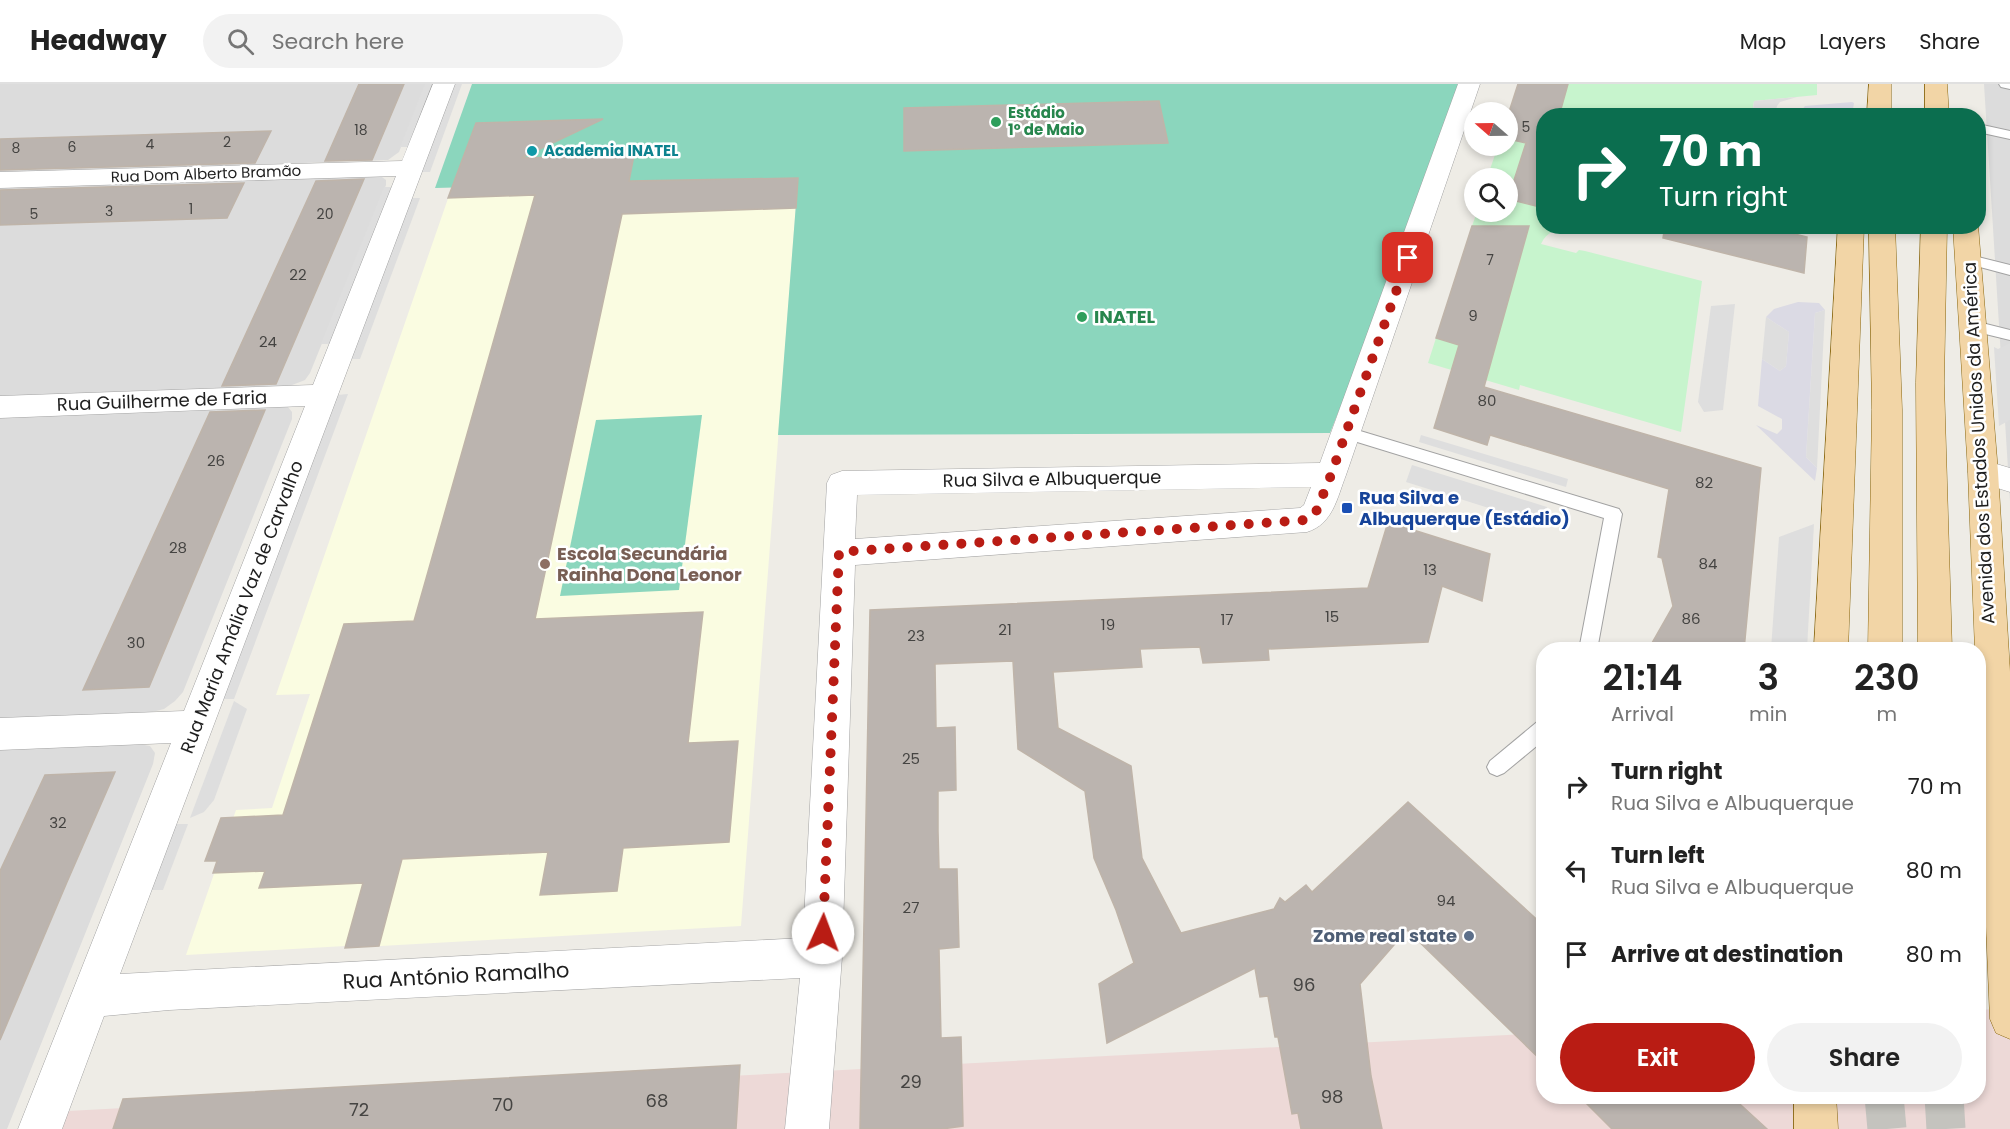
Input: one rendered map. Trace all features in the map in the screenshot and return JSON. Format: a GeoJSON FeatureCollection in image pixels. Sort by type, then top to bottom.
{"type":"FeatureCollection","features":[{"type":"Feature","properties":{"kind":"main road"},"geometry":{"type":"LineString","coordinates":[[1880,84],[1880,108]]}},
{"type":"Feature","properties":{"kind":"main road"},"geometry":{"type":"LineString","coordinates":[[1936,84],[1938,108]]}},
{"type":"Feature","properties":{"kind":"main road"},"geometry":{"type":"LineString","coordinates":[[1831,642],[1851,234]]}},
{"type":"Feature","properties":{"kind":"main road"},"geometry":{"type":"LineString","coordinates":[[1882,234],[1887,410],[1885,642]]}},
{"type":"Feature","properties":{"kind":"main road","name":"Avenida dos Estados Unidos da América"},"geometry":{"type":"LineString","coordinates":[[1934,234],[1930,383],[1935,642]]}},
{"type":"Feature","properties":{"kind":"main road","name":"Avenida dos Estados Unidos da América"},"geometry":{"type":"LineString","coordinates":[[1967,234],[1974,326],[1996,476],[2010,1019]]}},
{"type":"Feature","properties":{"kind":"street","name":"Rua Maria Amália Vaz de Carvalho"},"geometry":{"type":"LineString","coordinates":[[40,1129],[444,84]]}},
{"type":"Feature","properties":{"kind":"street"},"geometry":{"type":"LineString","coordinates":[[839,552],[1307,520],[1316,512],[1347,433],[1469,84]]}},
{"type":"Feature","properties":{"kind":"street","name":"Rua Dom Alberto Bramão"},"geometry":{"type":"LineString","coordinates":[[0,180],[411,168]]}},
{"type":"Feature","properties":{"kind":"street","name":"Rua Guilherme de Faria"},"geometry":{"type":"LineString","coordinates":[[0,406],[324,395]]}},
{"type":"Feature","properties":{"kind":"street","name":"Rua Silva e Albuquerque"},"geometry":{"type":"LineString","coordinates":[[807,1129],[822,957],[842,483],[1331,475]]}},
{"type":"Feature","properties":{"kind":"street"},"geometry":{"type":"LineString","coordinates":[[0,734],[196,726]]}},
{"type":"Feature","properties":{"kind":"street","name":"Rua António Ramalho"},"geometry":{"type":"LineString","coordinates":[[91,998],[169,990],[822,957]]}},
{"type":"Feature","properties":{"kind":"lane"},"geometry":{"type":"LineString","coordinates":[[2005,84],[2010,85]]}},
{"type":"Feature","properties":{"kind":"lane"},"geometry":{"type":"LineString","coordinates":[[1986,130],[2010,135]]}},
{"type":"Feature","properties":{"kind":"lane"},"geometry":{"type":"LineString","coordinates":[[1970,260],[2010,270]]}},
{"type":"Feature","properties":{"kind":"lane"},"geometry":{"type":"LineString","coordinates":[[1974,326],[2010,335]]}},
{"type":"Feature","properties":{"kind":"lane"},"geometry":{"type":"LineString","coordinates":[[1347,433],[1613,514],[1589,642]]}},
{"type":"Feature","properties":{"kind":"lane"},"geometry":{"type":"LineString","coordinates":[[1497,767],[1536,735]]}},
{"type":"Feature","properties":{"kind":"shaded area"},"geometry":{"type":"Polygon","coordinates":[[[0,84],[427,84],[399,152],[388,160],[0,174],[0,84]]]}},
{"type":"Feature","properties":{"kind":"shaded area"},"geometry":{"type":"Polygon","coordinates":[[[425,84],[434,84],[409,147],[400,147],[425,84]]]}},
{"type":"Feature","properties":{"kind":"shaded area"},"geometry":{"type":"Polygon","coordinates":[[[454,84],[462,84],[430,172],[421,172],[454,84]]]}},
{"type":"Feature","properties":{"kind":"shaded area"},"geometry":{"type":"Polygon","coordinates":[[[1984,84],[2010,84],[2010,501],[1986,108],[1984,84]]]}},
{"type":"Feature","properties":{"kind":"shaded area"},"geometry":{"type":"Polygon","coordinates":[[[1797,97],[1780,102],[1777,108],[1753,108],[1754,101],[1797,97]]]}},
{"type":"Feature","properties":{"kind":"shaded area"},"geometry":{"type":"Polygon","coordinates":[[[1854,103],[1853,108],[1804,108],[1805,106],[1854,103]]]}},
{"type":"Feature","properties":{"kind":"shaded area"},"geometry":{"type":"Polygon","coordinates":[[[374,176],[386,180],[386,185],[310,373],[305,380],[287,387],[0,397],[0,187],[374,176]]]}},
{"type":"Feature","properties":{"kind":"shaded area","name":"Escola Secundária Rainha Dona Leonor"},"geometry":{"type":"Polygon","coordinates":[[[780,176],[798,178],[741,926],[186,955],[236,810],[272,808],[310,694],[276,695],[452,187],[780,176]]]}},
{"type":"Feature","properties":{"kind":"shaded area"},"geometry":{"type":"Polygon","coordinates":[[[384,187],[393,187],[331,344],[321,344],[384,187]]]}},
{"type":"Feature","properties":{"kind":"shaded area"},"geometry":{"type":"Polygon","coordinates":[[[411,198],[420,198],[360,359],[350,359],[411,198]]]}},
{"type":"Feature","properties":{"kind":"shaded area"},"geometry":{"type":"Polygon","coordinates":[[[1798,302],[1819,303],[1825,310],[1815,313],[1806,457],[1817,468],[1815,481],[1756,425],[1777,434],[1782,429],[1782,419],[1758,406],[1762,359],[1780,371],[1786,366],[1789,332],[1766,317],[1774,309],[1798,302]]]}},
{"type":"Feature","properties":{"kind":"shaded area"},"geometry":{"type":"Polygon","coordinates":[[[1735,304],[1723,410],[1704,412],[1698,402],[1711,306],[1735,304]]]}},
{"type":"Feature","properties":{"kind":"shaded area"},"geometry":{"type":"Polygon","coordinates":[[[1825,310],[1817,468],[1806,457],[1815,313],[1825,310]]]}},
{"type":"Feature","properties":{"kind":"shaded area"},"geometry":{"type":"Polygon","coordinates":[[[1766,317],[1789,332],[1786,366],[1780,371],[1762,359],[1766,317]]]}},
{"type":"Feature","properties":{"kind":"shaded area"},"geometry":{"type":"Polygon","coordinates":[[[2010,343],[2010,420],[1999,426],[1994,347],[1998,349],[2010,343]]]}},
{"type":"Feature","properties":{"kind":"shaded area"},"geometry":{"type":"Polygon","coordinates":[[[348,394],[234,699],[222,699],[337,395],[348,394]]]}},
{"type":"Feature","properties":{"kind":"shaded area"},"geometry":{"type":"Polygon","coordinates":[[[288,407],[292,412],[292,419],[183,692],[175,701],[164,709],[152,712],[0,719],[0,416],[288,407]]]}},
{"type":"Feature","properties":{"kind":"shaded area"},"geometry":{"type":"Polygon","coordinates":[[[1421,435],[1568,479],[1566,487],[1419,442],[1421,435]]]}},
{"type":"Feature","properties":{"kind":"shaded area"},"geometry":{"type":"Polygon","coordinates":[[[1412,465],[1547,507],[1543,525],[1406,482],[1412,465]]]}},
{"type":"Feature","properties":{"kind":"shaded area"},"geometry":{"type":"Polygon","coordinates":[[[1814,524],[1807,642],[1772,642],[1779,537],[1814,524]]]}},
{"type":"Feature","properties":{"kind":"shaded area"},"geometry":{"type":"Polygon","coordinates":[[[234,701],[247,709],[214,800],[204,812],[190,818],[234,701]]]}},
{"type":"Feature","properties":{"kind":"shaded area"},"geometry":{"type":"Polygon","coordinates":[[[139,744],[150,746],[155,753],[153,764],[7,1129],[0,1129],[0,750],[139,744]]]}},
{"type":"Feature","properties":{"kind":"shaded area"},"geometry":{"type":"Polygon","coordinates":[[[174,824],[188,824],[163,890],[150,890],[174,824]]]}},
{"type":"Feature","properties":{"kind":"shaded area"},"geometry":{"type":"Polygon","coordinates":[[[2010,1008],[2010,1129],[24,1129],[30,1113],[1536,1033],[1536,1104],[1986,1104],[1986,1010],[2010,1008]]]}},
{"type":"Feature","properties":{"kind":"green space","name":"INATEL"},"geometry":{"type":"Polygon","coordinates":[[[472,84],[1462,84],[1428,187],[1330,433],[778,435],[798,178],[435,188],[472,84]]]}},
{"type":"Feature","properties":{"kind":"green space"},"geometry":{"type":"Polygon","coordinates":[[[1568,84],[1817,84],[1817,95],[1754,101],[1753,108],[1561,108],[1568,84]]]}},
{"type":"Feature","properties":{"kind":"green space"},"geometry":{"type":"Polygon","coordinates":[[[1518,142],[1536,146],[1536,234],[1549,234],[1541,244],[1576,253],[1579,250],[1585,251],[1702,281],[1681,432],[1520,385],[1519,390],[1428,363],[1436,338],[1493,354],[1525,240],[1472,226],[1473,222],[1518,222],[1518,168],[1490,168],[1495,156],[1518,156],[1518,142]]]}},
{"type":"Feature","properties":{"kind":"green space"},"geometry":{"type":"Polygon","coordinates":[[[702,415],[679,590],[560,596],[596,420],[702,415]]]}},
{"type":"Feature","properties":{"kind":"building"},"geometry":{"type":"Polygon","coordinates":[[[359,84],[404,84],[372,160],[325,161],[359,84]]]}},
{"type":"Feature","properties":{"kind":"building"},"geometry":{"type":"Polygon","coordinates":[[[1518,84],[1568,84],[1561,108],[1536,108],[1536,206],[1518,202],[1518,168],[1526,143],[1518,141],[1518,102],[1512,102],[1518,84]]]}},
{"type":"Feature","properties":{"kind":"building"},"geometry":{"type":"Polygon","coordinates":[[[1159,101],[1168,143],[904,151],[904,108],[1159,101]]]}},
{"type":"Feature","properties":{"kind":"building"},"geometry":{"type":"Polygon","coordinates":[[[603,119],[521,158],[634,155],[629,181],[798,178],[796,208],[622,214],[535,619],[703,612],[688,743],[738,741],[729,842],[623,848],[617,891],[540,895],[548,852],[402,859],[379,946],[345,948],[363,883],[259,888],[265,871],[213,873],[217,861],[205,861],[221,818],[283,815],[344,624],[414,621],[535,195],[448,198],[476,123],[603,119]]]}},
{"type":"Feature","properties":{"kind":"building"},"geometry":{"type":"Polygon","coordinates":[[[271,131],[255,163],[0,170],[0,139],[271,131]]]}},
{"type":"Feature","properties":{"kind":"building"},"geometry":{"type":"Polygon","coordinates":[[[364,179],[276,384],[222,386],[316,181],[364,179]]]}},
{"type":"Feature","properties":{"kind":"building"},"geometry":{"type":"Polygon","coordinates":[[[244,183],[227,218],[0,225],[0,190],[244,183]]]}},
{"type":"Feature","properties":{"kind":"building"},"geometry":{"type":"Polygon","coordinates":[[[1472,226],[1529,226],[1484,387],[1761,468],[1745,642],[1653,642],[1673,606],[1662,558],[1658,557],[1669,489],[1490,435],[1487,445],[1434,428],[1459,345],[1436,338],[1472,226]]]}},
{"type":"Feature","properties":{"kind":"building"},"geometry":{"type":"Polygon","coordinates":[[[1664,234],[1795,234],[1807,237],[1804,273],[1663,238],[1664,234]]]}},
{"type":"Feature","properties":{"kind":"building"},"geometry":{"type":"Polygon","coordinates":[[[265,410],[149,687],[83,690],[210,412],[265,410]]]}},
{"type":"Feature","properties":{"kind":"building"},"geometry":{"type":"Polygon","coordinates":[[[1388,522],[1490,554],[1482,601],[1442,586],[1428,642],[1268,649],[1269,660],[1203,663],[1200,647],[1140,649],[1142,667],[1053,672],[1058,728],[1131,766],[1142,858],[1181,933],[1274,909],[1280,898],[1285,902],[1306,885],[1312,892],[1408,802],[1536,919],[1536,1055],[1407,930],[1360,984],[1371,1076],[1382,1129],[1301,1129],[1298,1113],[1292,1114],[1268,996],[1260,997],[1255,968],[1107,1043],[1099,984],[1134,963],[1116,910],[1094,858],[1085,791],[1018,749],[1013,661],[935,664],[936,728],[955,727],[956,790],[938,791],[938,831],[939,869],[957,869],[959,947],[939,949],[941,1038],[961,1037],[963,1126],[942,1129],[860,1129],[870,610],[1368,588],[1388,522]]]}},
{"type":"Feature","properties":{"kind":"building"},"geometry":{"type":"Polygon","coordinates":[[[115,772],[0,1040],[0,871],[45,775],[115,772]]]}},
{"type":"Feature","properties":{"kind":"building"},"geometry":{"type":"Polygon","coordinates":[[[740,1065],[736,1129],[113,1129],[123,1099],[740,1065]]]}},
{"type":"Feature","properties":{"kind":"building"},"geometry":{"type":"Polygon","coordinates":[[[1587,1104],[1740,1104],[1767,1129],[1612,1129],[1587,1104]]]}},
{"type":"Feature","properties":{"kind":"tunnel"},"geometry":{"type":"LineString","coordinates":[[1885,1104],[1887,1129]]}},
{"type":"Feature","properties":{"kind":"tunnel"},"geometry":{"type":"LineString","coordinates":[[1944,1104],[1946,1129]]}},
{"type":"Feature","properties":{"kind":"place","name":"Estádio 1º de Maio"},"geometry":{"type":"Point","coordinates":[996,122]}},
{"type":"Feature","properties":{"kind":"place","name":"Academia INATEL"},"geometry":{"type":"Point","coordinates":[532,151]}},
{"type":"Feature","properties":{"kind":"place","name":"INATEL"},"geometry":{"type":"Point","coordinates":[1082,317]}},
{"type":"Feature","properties":{"kind":"place","name":"Rua Silva e Albuquerque (Estádio)"},"geometry":{"type":"Point","coordinates":[1347,508]}},
{"type":"Feature","properties":{"kind":"place","name":"Escola Secundária Rainha Dona Leonor"},"geometry":{"type":"Point","coordinates":[545,564]}},
{"type":"Feature","properties":{"kind":"place","name":"Zome real state"},"geometry":{"type":"Point","coordinates":[1469,936]}},
{"type":"Feature","properties":{"kind":"route"},"geometry":{"type":"LineString","coordinates":[[823,933],[839,552],[1307,520],[1316,512],[1322,500],[1408,258]]}}]}
